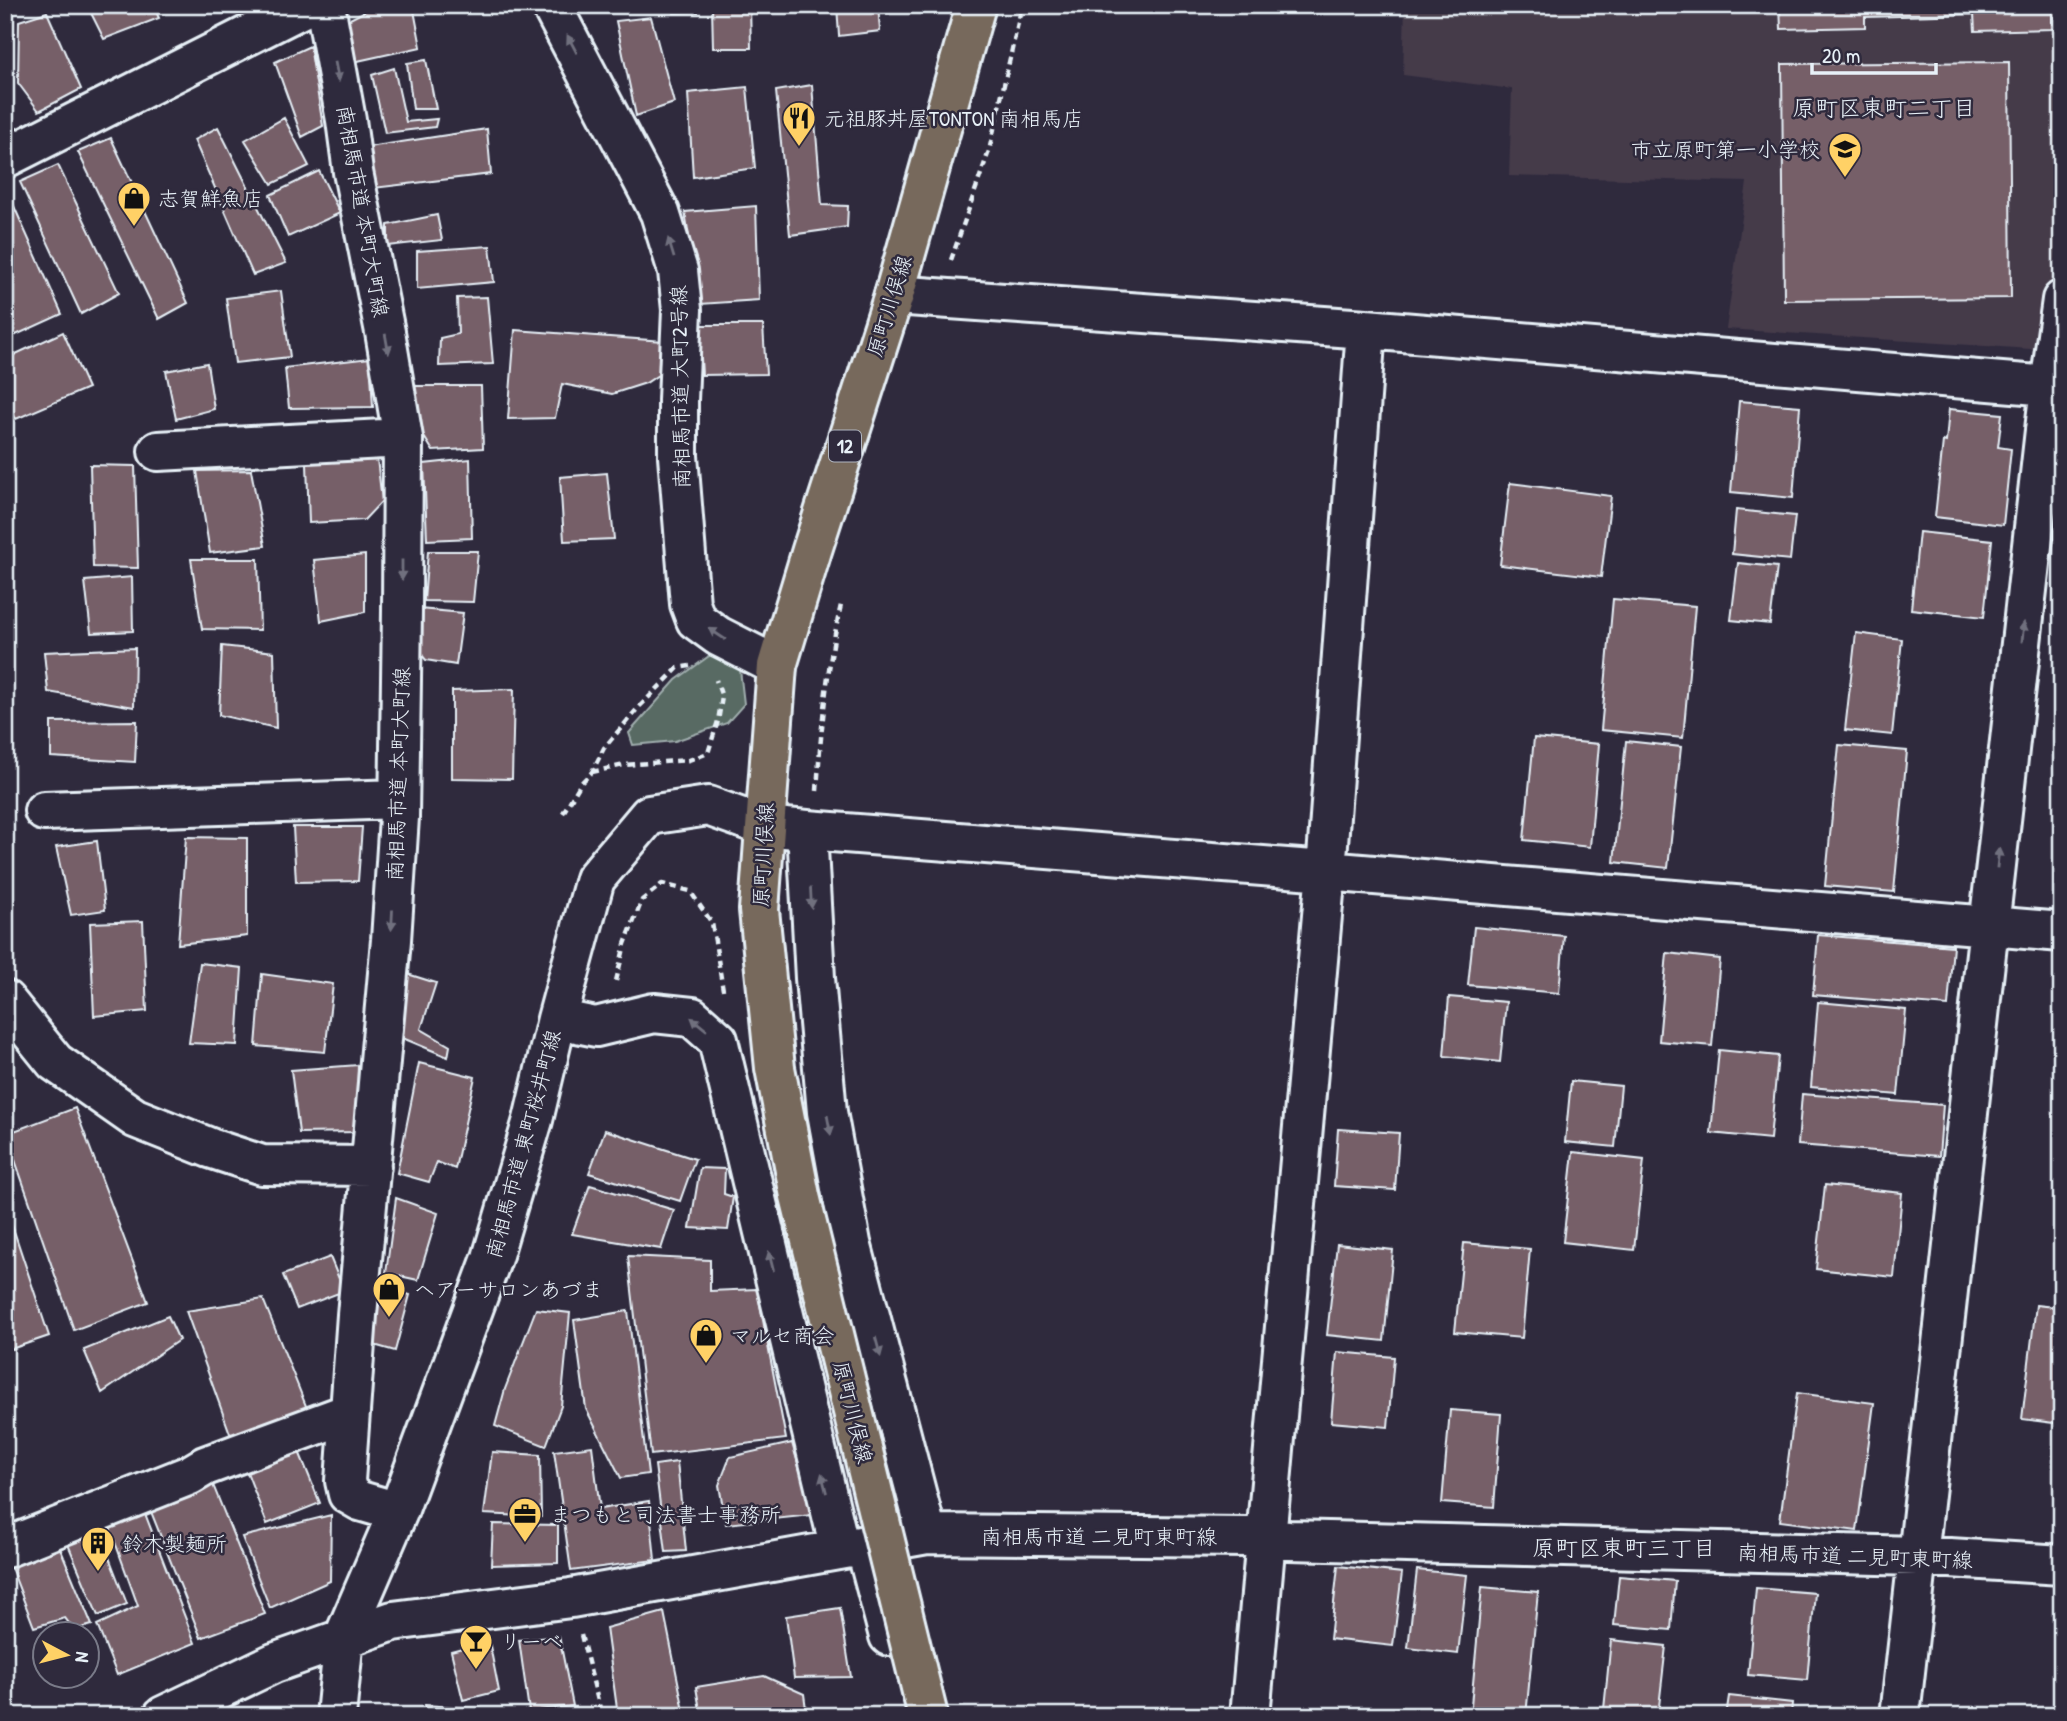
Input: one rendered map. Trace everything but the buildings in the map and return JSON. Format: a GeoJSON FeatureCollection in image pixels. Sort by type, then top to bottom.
{"type":"FeatureCollection","features":[{"type":"Feature","properties":{"kind":"main road","name":"原町川俣線"},"geometry":{"type":"LineString","coordinates":[[928,1716],[800,1195],[775,1068],[759,909],[777,666],[894,295],[976,5]]}},
{"type":"Feature","properties":{"kind":"street"},"geometry":{"type":"LineString","coordinates":[[5,158],[308,5]]}},
{"type":"Feature","properties":{"kind":"street","name":"南相馬市道 本町大町線"},"geometry":{"type":"LineString","coordinates":[[325,5],[403,438],[398,799],[391,940],[345,1481],[348,1494],[360,1501],[398,1513]]}},
{"type":"Feature","properties":{"kind":"street","name":"南相馬市道 大町2号線"},"geometry":{"type":"LineString","coordinates":[[551,5],[660,213],[678,271],[682,310],[678,456],[690,604],[696,620],[718,636],[777,666]]}},
{"type":"Feature","properties":{"kind":"street"},"geometry":{"type":"LineString","coordinates":[[894,295],[1366,329],[2056,387]]}},
{"type":"Feature","properties":{"kind":"street"},"geometry":{"type":"LineString","coordinates":[[1900,1716],[1990,926],[2056,387],[2062,300]]}},
{"type":"Feature","properties":{"kind":"street"},"geometry":{"type":"LineString","coordinates":[[1250,1716],[1326,871],[1366,329]]}},
{"type":"Feature","properties":{"kind":"street"},"geometry":{"type":"LineString","coordinates":[[158,451],[403,438]]}},
{"type":"Feature","properties":{"kind":"street"},"geometry":{"type":"LineString","coordinates":[[44,811],[398,799]]}},
{"type":"Feature","properties":{"kind":"street","name":"南相馬市道 東町桜井町線"},"geometry":{"type":"LineString","coordinates":[[336,1716],[344,1637],[398,1513],[492,1258],[533,1120],[595,879],[649,815],[708,806],[764,826],[812,816],[1326,871],[2062,932]]}},
{"type":"Feature","properties":{"kind":"street"},"geometry":{"type":"LineString","coordinates":[[812,816],[814,978],[827,1112],[851,1243],[915,1536],[946,1716]]}},
{"type":"Feature","properties":{"kind":"street"},"geometry":{"type":"LineString","coordinates":[[5,1000],[20,1036],[135,1118],[262,1165],[371,1167]]}},
{"type":"Feature","properties":{"kind":"street"},"geometry":{"type":"LineString","coordinates":[[557,1019],[596,1027],[654,1013],[692,1017],[718,1040],[853,1547],[908,1716]]}},
{"type":"Feature","properties":{"kind":"street"},"geometry":{"type":"LineString","coordinates":[[5,1548],[190,1475],[205,1466],[349,1413]]}},
{"type":"Feature","properties":{"kind":"street","name":"南相馬市道 二見町東町線"},"geometry":{"type":"LineString","coordinates":[[163,1716],[274,1663],[393,1621],[571,1598],[915,1536],[1265,1538],[1918,1556],[2062,1565]]}},
{"type":"Feature","properties":{"kind":"path"},"geometry":{"type":"LineString","coordinates":[[937,298],[989,151],[1022,5]]}},
{"type":"Feature","properties":{"kind":"path"},"geometry":{"type":"LineString","coordinates":[[812,816],[821,726],[833,639],[841,604]]}},
{"type":"Feature","properties":{"kind":"path"},"geometry":{"type":"LineString","coordinates":[[563,813],[581,783],[592,772],[604,748],[639,707],[678,668],[699,664]]}},
{"type":"Feature","properties":{"kind":"path"},"geometry":{"type":"LineString","coordinates":[[592,772],[624,765],[689,761],[708,753],[722,697],[713,674]]}},
{"type":"Feature","properties":{"kind":"path"},"geometry":{"type":"LineString","coordinates":[[614,991],[625,944],[642,900],[662,884],[690,891],[712,923],[725,1001]]}},
{"type":"Feature","properties":{"kind":"path"},"geometry":{"type":"LineString","coordinates":[[571,1598],[602,1716]]}},
{"type":"Feature","properties":{"kind":"shaded area","name":"市立原町第一小学校"},"geometry":{"type":"Polygon","coordinates":[[[1405,5],[2062,5],[2062,202],[2044,350],[1726,329],[1747,182],[1509,176],[1512,89],[1403,75],[1405,5]]]}},
{"type":"Feature","properties":{"kind":"green space"},"geometry":{"type":"Polygon","coordinates":[[[716,651],[739,661],[744,704],[727,723],[675,741],[633,745],[629,733],[676,680],[716,651]]]}},
{"type":"Feature","properties":{"kind":"place","name":"元祖豚丼屋TONTON 南相馬店"},"geometry":{"type":"Point","coordinates":[799,148]}},
{"type":"Feature","properties":{"kind":"place","name":"市立原町第一小学校"},"geometry":{"type":"Point","coordinates":[1845,179]}},
{"type":"Feature","properties":{"kind":"place","name":"志賀鮮魚店"},"geometry":{"type":"Point","coordinates":[134,228]}},
{"type":"Feature","properties":{"kind":"place","name":"ヘアーサロンあづま"},"geometry":{"type":"Point","coordinates":[389,1319]}},
{"type":"Feature","properties":{"kind":"place","name":"マルセ商会"},"geometry":{"type":"Point","coordinates":[706,1365]}},
{"type":"Feature","properties":{"kind":"place","name":"まつもと司法書士事務所"},"geometry":{"type":"Point","coordinates":[525,1544]}},
{"type":"Feature","properties":{"kind":"place","name":"鈴木製麺所"},"geometry":{"type":"Point","coordinates":[98,1573]}},
{"type":"Feature","properties":{"kind":"place","name":"リーベ"},"geometry":{"type":"Point","coordinates":[476,1671]}},
{"type":"Feature","properties":{"kind":"district","name":"原町区東町二丁目"},"geometry":{"type":"Point","coordinates":[1884,107]}},
{"type":"Feature","properties":{"kind":"district","name":"原町区東町三丁目"},"geometry":{"type":"Point","coordinates":[1624,1547]}}]}
